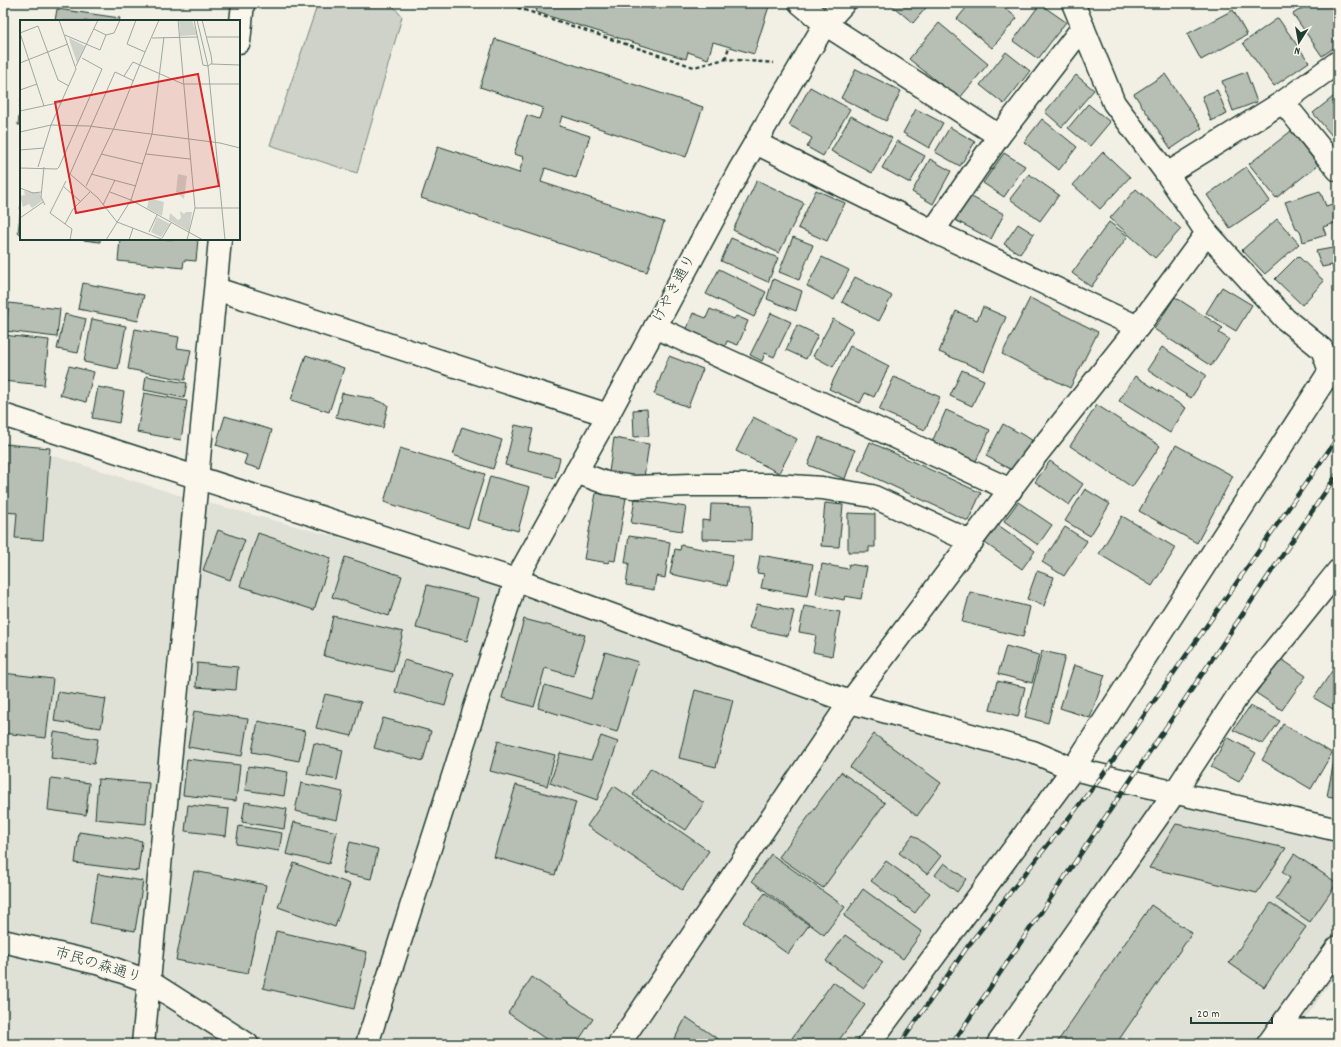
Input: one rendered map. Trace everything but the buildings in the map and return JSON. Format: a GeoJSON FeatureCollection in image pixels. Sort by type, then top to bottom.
{"type":"FeatureCollection","features":[{"type":"Feature","properties":{"kind":"street"},"geometry":{"type":"LineString","coordinates":[[240,32],[243,3]]}},
{"type":"Feature","properties":{"kind":"street"},"geometry":{"type":"LineString","coordinates":[[800,3],[825,24],[999,136]]}},
{"type":"Feature","properties":{"kind":"street","name":"けやき通り"},"geometry":{"type":"LineString","coordinates":[[367,1044],[516,580],[608,414],[740,169],[825,24],[844,3]]}},
{"type":"Feature","properties":{"kind":"street"},"geometry":{"type":"LineString","coordinates":[[869,1044],[1073,769],[1330,371],[1322,349],[1285,319],[1207,232],[1167,174],[1114,103],[1073,3]]}},
{"type":"Feature","properties":{"kind":"street"},"geometry":{"type":"LineString","coordinates":[[933,231],[999,136],[1083,27]]}},
{"type":"Feature","properties":{"kind":"street"},"geometry":{"type":"LineString","coordinates":[[1167,174],[1283,102],[1338,62]]}},
{"type":"Feature","properties":{"kind":"street"},"geometry":{"type":"LineString","coordinates":[[1283,102],[1338,170]]}},
{"type":"Feature","properties":{"kind":"street"},"geometry":{"type":"LineString","coordinates":[[756,143],[933,231],[1138,327]]}},
{"type":"Feature","properties":{"kind":"street"},"geometry":{"type":"LineString","coordinates":[[619,1044],[850,702],[1037,454],[1138,327],[1207,232]]}},
{"type":"Feature","properties":{"kind":"street"},"geometry":{"type":"LineString","coordinates":[[143,1044],[220,240]]}},
{"type":"Feature","properties":{"kind":"street"},"geometry":{"type":"LineString","coordinates":[[216,289],[608,414]]}},
{"type":"Feature","properties":{"kind":"street"},"geometry":{"type":"LineString","coordinates":[[655,327],[1011,490]]}},
{"type":"Feature","properties":{"kind":"street"},"geometry":{"type":"LineString","coordinates":[[3,414],[198,479],[516,580],[850,702],[1033,752],[1073,769],[1338,830]]}},
{"type":"Feature","properties":{"kind":"street"},"geometry":{"type":"LineString","coordinates":[[576,472],[606,483],[632,487],[691,485],[775,486],[822,488],[872,496],[972,542]]}},
{"type":"Feature","properties":{"kind":"street"},"geometry":{"type":"LineString","coordinates":[[998,1044],[1175,792],[1239,694],[1338,571]]}},
{"type":"Feature","properties":{"kind":"street","name":"市民の森通り"},"geometry":{"type":"LineString","coordinates":[[3,941],[101,964],[150,982],[247,1044]]}},
{"type":"Feature","properties":{"kind":"street"},"geometry":{"type":"LineString","coordinates":[[1273,1038],[1338,947]]}},
{"type":"Feature","properties":{"kind":"street"},"geometry":{"type":"LineString","coordinates":[[1273,1038],[1338,1030]]}},
{"type":"Feature","properties":{"kind":"path"},"geometry":{"type":"LineString","coordinates":[[504,3],[694,67],[725,59],[781,64],[803,63]]}},
{"type":"Feature","properties":{"kind":"path"},"geometry":{"type":"LineString","coordinates":[[725,59],[729,47]]}},
{"type":"Feature","properties":{"kind":"shaded area"},"geometry":{"type":"Polygon","coordinates":[[[318,3],[391,3],[402,17],[357,173],[270,145],[318,3]]]}},
{"type":"Feature","properties":{"kind":"shaded area"},"geometry":{"type":"Polygon","coordinates":[[[632,3],[655,3],[653,9],[632,3]]]}},
{"type":"Feature","properties":{"kind":"shaded area"},"geometry":{"type":"Polygon","coordinates":[[[3,440],[182,496],[508,582],[844,705],[1338,835],[1338,971],[1288,1044],[3,1044],[3,440]]]}},
{"type":"Feature","properties":{"kind":"railway"},"geometry":{"type":"LineString","coordinates":[[900,1044],[968,946],[1102,776],[1338,437]]}},
{"type":"Feature","properties":{"kind":"railway"},"geometry":{"type":"LineString","coordinates":[[952,1044],[1338,473]]}}]}
